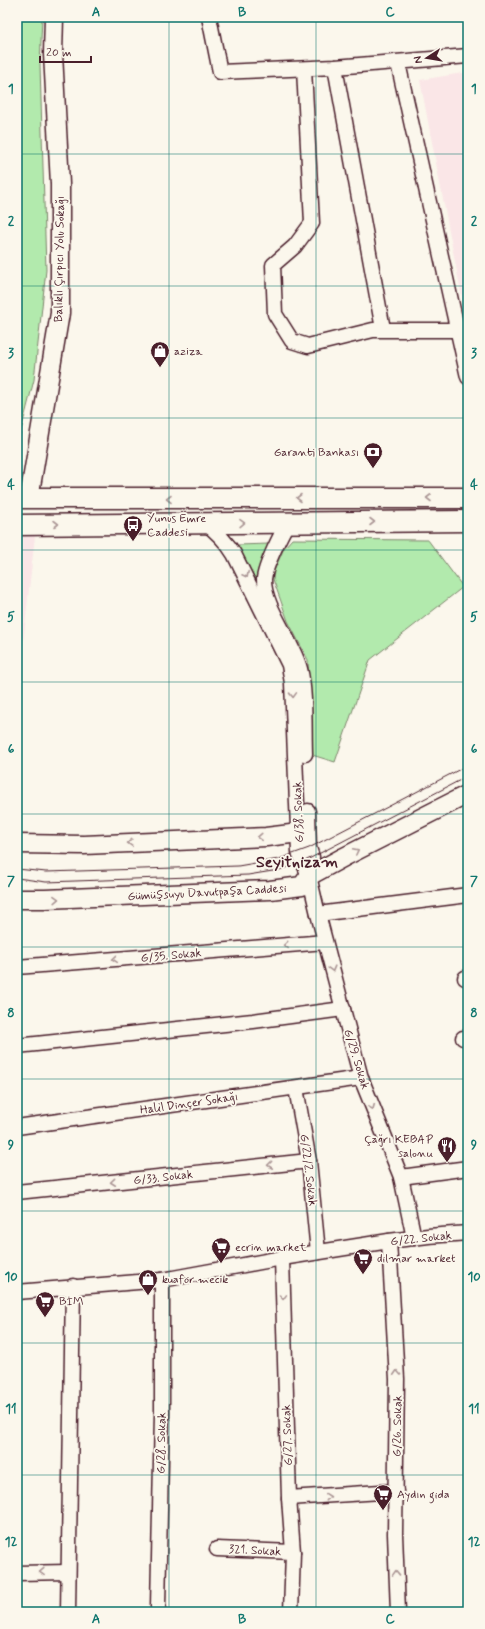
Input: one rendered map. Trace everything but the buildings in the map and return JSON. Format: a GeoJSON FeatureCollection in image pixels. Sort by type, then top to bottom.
{"type":"FeatureCollection","features":[{"type":"Feature","properties":{"kind":"main road"},"geometry":{"type":"LineString","coordinates":[[23,498],[468,498]]}},
{"type":"Feature","properties":{"kind":"main road"},"geometry":{"type":"LineString","coordinates":[[17,525],[468,521]]}},
{"type":"Feature","properties":{"kind":"street","name":"Balıklı Çırpıcı Yolu Sokağı"},"geometry":{"type":"LineString","coordinates":[[23,498],[60,313],[60,184],[53,54],[54,17]]}},
{"type":"Feature","properties":{"kind":"street"},"geometry":{"type":"LineString","coordinates":[[209,17],[220,72],[304,69],[398,63],[468,56]]}},
{"type":"Feature","properties":{"kind":"street"},"geometry":{"type":"LineString","coordinates":[[398,63],[468,377]]}},
{"type":"Feature","properties":{"kind":"street"},"geometry":{"type":"LineString","coordinates":[[335,67],[383,330]]}},
{"type":"Feature","properties":{"kind":"street"},"geometry":{"type":"LineString","coordinates":[[304,69],[312,222],[295,246],[273,265],[275,314],[292,341],[308,346],[373,330],[458,330]]}},
{"type":"Feature","properties":{"kind":"street","name":"G/38. Sokak"},"geometry":{"type":"LineString","coordinates":[[288,522],[278,540],[264,578],[265,590],[273,610],[296,655],[301,671],[309,848],[312,857],[310,876]]}},
{"type":"Feature","properties":{"kind":"street","name":"G/38. Sokak"},"geometry":{"type":"LineString","coordinates":[[205,523],[228,543],[289,665],[292,683],[299,852],[310,876]]}},
{"type":"Feature","properties":{"kind":"street","name":"Gümüşsuyu Davutpaşa Caddesi"},"geometry":{"type":"LineString","coordinates":[[17,899],[270,890],[302,886],[310,876],[468,794]]}},
{"type":"Feature","properties":{"kind":"street"},"geometry":{"type":"LineString","coordinates":[[17,844],[92,845],[266,837],[299,833]]}},
{"type":"Feature","properties":{"kind":"street","name":"G/29. Sokak"},"geometry":{"type":"LineString","coordinates":[[310,876],[325,942],[361,1078],[401,1177],[414,1238]]}},
{"type":"Feature","properties":{"kind":"street"},"geometry":{"type":"LineString","coordinates":[[318,914],[468,896]]}},
{"type":"Feature","properties":{"kind":"street","name":"G/35. Sokak"},"geometry":{"type":"LineString","coordinates":[[17,967],[325,942]]}},
{"type":"Feature","properties":{"kind":"street"},"geometry":{"type":"LineString","coordinates":[[17,1046],[245,1022],[343,1009]]}},
{"type":"Feature","properties":{"kind":"street","name":"Halil Dinçer Sokağı"},"geometry":{"type":"LineString","coordinates":[[17,1127],[361,1078]]}},
{"type":"Feature","properties":{"kind":"street","name":"G/22/2. Sokak"},"geometry":{"type":"LineString","coordinates":[[296,1088],[309,1161],[318,1252]]}},
{"type":"Feature","properties":{"kind":"street","name":"G/33. Sokak"},"geometry":{"type":"LineString","coordinates":[[17,1192],[309,1161]]}},
{"type":"Feature","properties":{"kind":"street"},"geometry":{"type":"LineString","coordinates":[[401,1177],[468,1168]]}},
{"type":"Feature","properties":{"kind":"street","name":"G/22. Sokak"},"geometry":{"type":"LineString","coordinates":[[17,1292],[73,1286],[162,1280],[282,1258],[389,1241],[468,1233]]}},
{"type":"Feature","properties":{"kind":"street","name":"G/26. Sokak"},"geometry":{"type":"LineString","coordinates":[[389,1241],[397,1379],[395,1534],[398,1612]]}},
{"type":"Feature","properties":{"kind":"street","name":"G/27. Sokak"},"geometry":{"type":"LineString","coordinates":[[282,1258],[289,1498],[293,1552],[291,1612]]}},
{"type":"Feature","properties":{"kind":"street","name":"G/28. Sokak"},"geometry":{"type":"LineString","coordinates":[[158,1607],[162,1413],[162,1280]]}},
{"type":"Feature","properties":{"kind":"street"},"geometry":{"type":"LineString","coordinates":[[68,1612],[73,1286]]}},
{"type":"Feature","properties":{"kind":"street"},"geometry":{"type":"LineString","coordinates":[[289,1498],[396,1491]]}},
{"type":"Feature","properties":{"kind":"street","name":"321. Sokak"},"geometry":{"type":"LineString","coordinates":[[217,1548],[293,1552]]}},
{"type":"Feature","properties":{"kind":"street"},"geometry":{"type":"LineString","coordinates":[[17,1573],[68,1572]]}},
{"type":"Feature","properties":{"kind":"shaded area"},"geometry":{"type":"Polygon","coordinates":[[[468,72],[468,329],[420,80],[468,72]]]}},
{"type":"Feature","properties":{"kind":"shaded area"},"geometry":{"type":"Polygon","coordinates":[[[35,536],[17,697],[17,537],[35,536]]]}},
{"type":"Feature","properties":{"kind":"green space"},"geometry":{"type":"Polygon","coordinates":[[[17,17],[42,17],[40,65],[46,270],[34,380],[17,446],[17,17]]]}},
{"type":"Feature","properties":{"kind":"green space"},"geometry":{"type":"Polygon","coordinates":[[[292,539],[428,540],[463,587],[370,660],[335,762],[312,755],[308,660],[288,621],[273,579],[274,571],[284,548],[292,539]]]}},
{"type":"Feature","properties":{"kind":"green space"},"geometry":{"type":"Polygon","coordinates":[[[269,544],[258,570],[256,581],[238,545],[269,544]]]}},
{"type":"Feature","properties":{"kind":"tram line"},"geometry":{"type":"LineString","coordinates":[[17,869],[46,872],[238,866],[279,859],[309,848],[468,765]]}},
{"type":"Feature","properties":{"kind":"tram line"},"geometry":{"type":"LineString","coordinates":[[17,878],[46,882],[248,875],[279,870],[303,862],[468,776]]}},
{"type":"Feature","properties":{"kind":"place","name":"aziza"},"geometry":{"type":"Point","coordinates":[160,368]}},
{"type":"Feature","properties":{"kind":"place","name":"Garanti Bankası"},"geometry":{"type":"Point","coordinates":[373,469]}},
{"type":"Feature","properties":{"kind":"place","name":"Yunus Emre Caddesi"},"geometry":{"type":"Point","coordinates":[133,542]}},
{"type":"Feature","properties":{"kind":"place","name":"Çağrı KEBAP salonu"},"geometry":{"type":"Point","coordinates":[447,1163]}},
{"type":"Feature","properties":{"kind":"place","name":"ecrin market"},"geometry":{"type":"Point","coordinates":[221,1264]}},
{"type":"Feature","properties":{"kind":"place","name":"dilmar market"},"geometry":{"type":"Point","coordinates":[363,1275]}},
{"type":"Feature","properties":{"kind":"place","name":"kuaför mecik"},"geometry":{"type":"Point","coordinates":[148,1296]}},
{"type":"Feature","properties":{"kind":"place","name":"BİM"},"geometry":{"type":"Point","coordinates":[45,1318]}},
{"type":"Feature","properties":{"kind":"place","name":"Aydın gida"},"geometry":{"type":"Point","coordinates":[383,1511]}},
{"type":"Feature","properties":{"kind":"district","name":"Seyitnizam"},"geometry":{"type":"Point","coordinates":[297,861]}}]}
